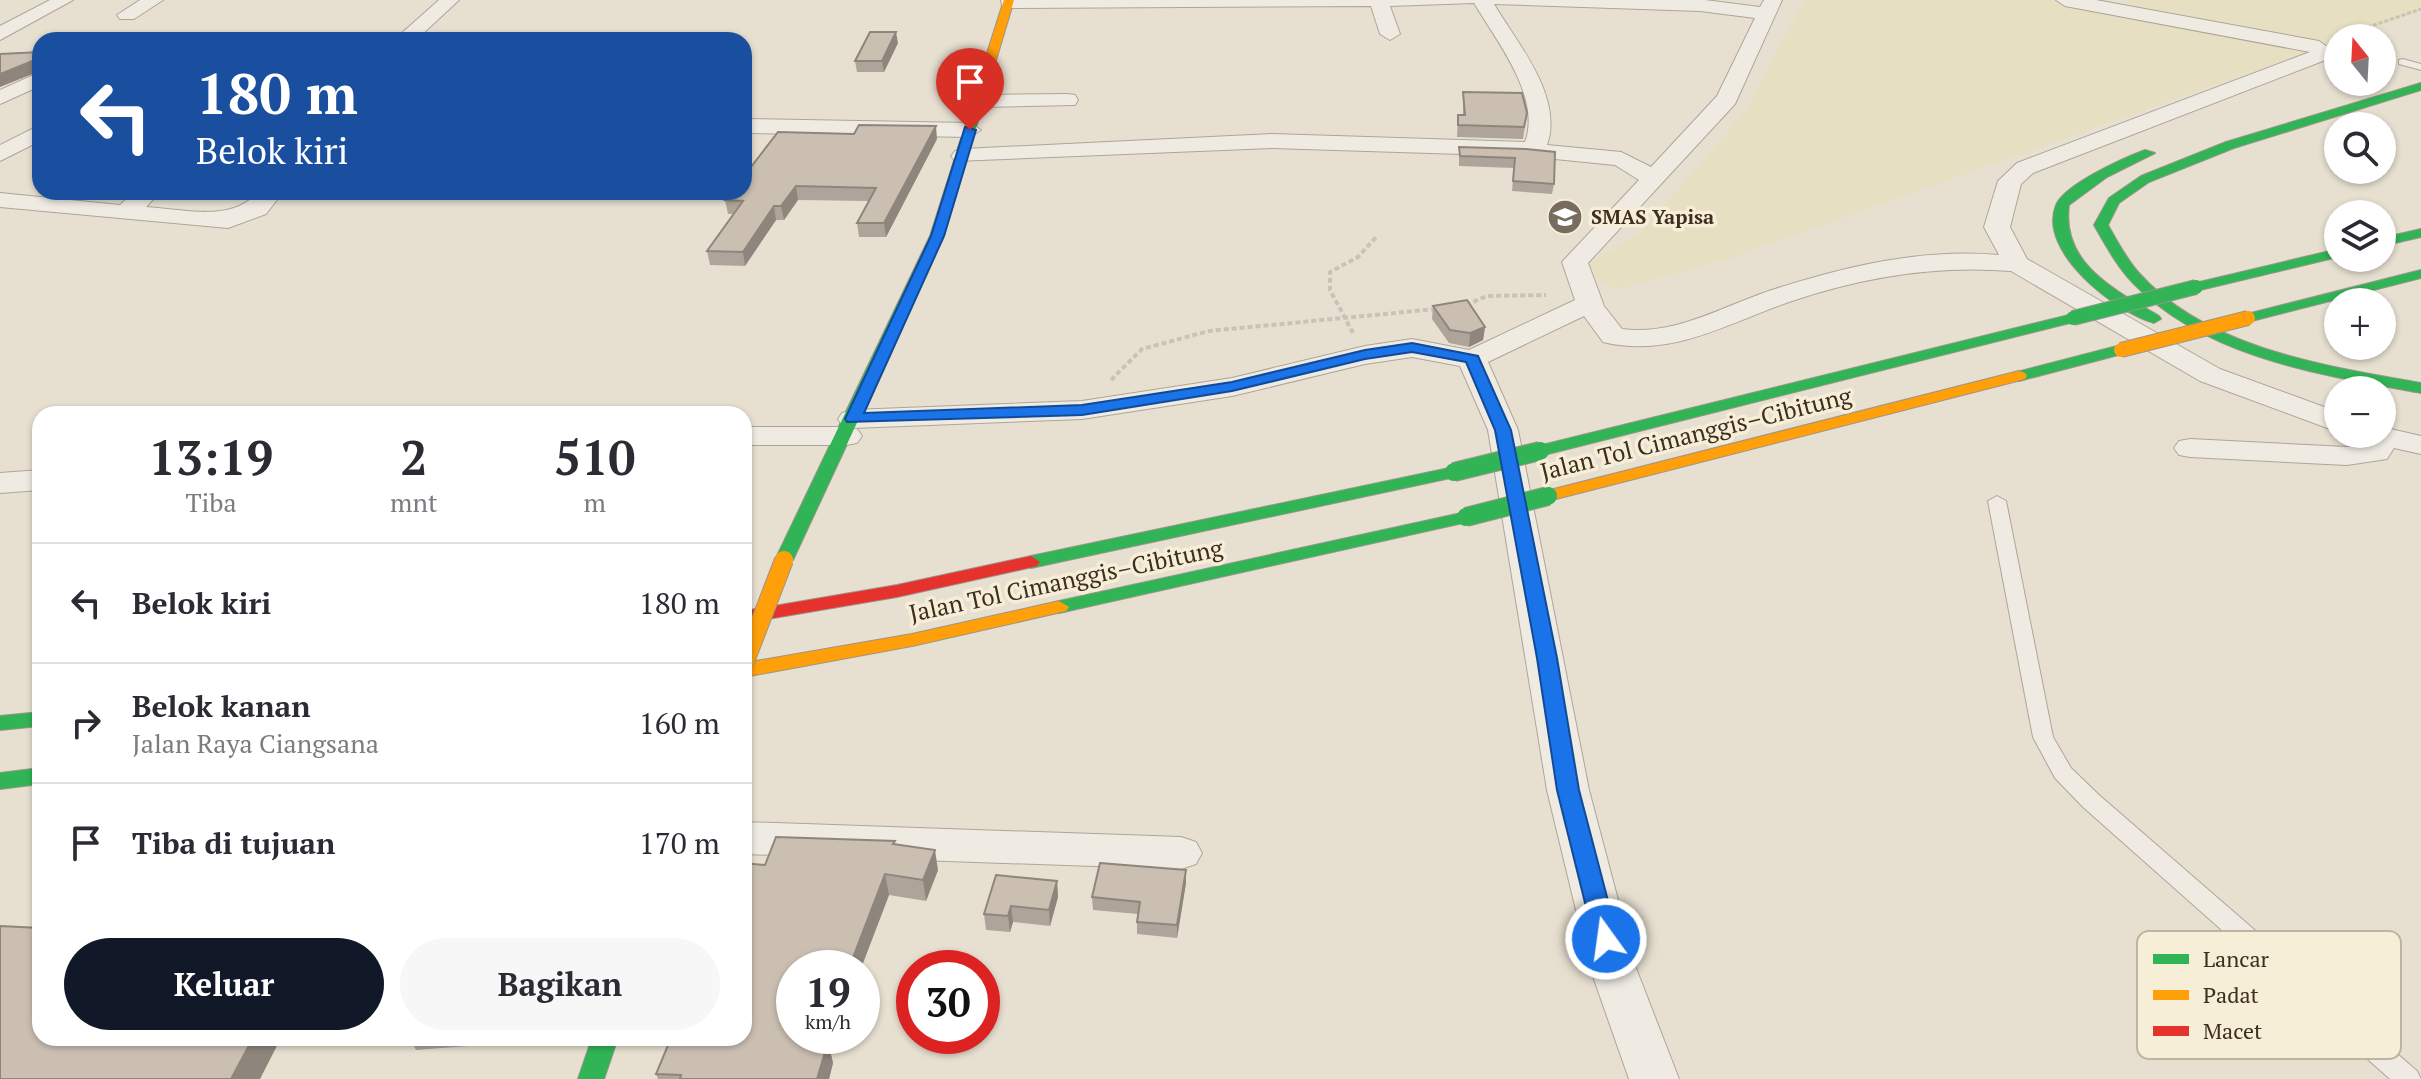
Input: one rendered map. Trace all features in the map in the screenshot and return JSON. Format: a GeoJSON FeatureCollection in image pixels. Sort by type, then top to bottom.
{"type":"FeatureCollection","features":[{"type":"Feature","properties":{"kind":"main road"},"geometry":{"type":"LineString","coordinates":[[752,643],[784,560],[850,427],[937,236],[1009,1]]}},
{"type":"Feature","properties":{"kind":"main road"},"geometry":{"type":"LineString","coordinates":[[2412,65],[2421,55]]}},
{"type":"Feature","properties":{"kind":"main road"},"geometry":{"type":"LineString","coordinates":[[2421,86],[2230,145],[2145,179],[2114,201],[2101,225],[2120,258],[2147,288],[2192,318],[2266,351],[2349,376],[2421,388]]}},
{"type":"Feature","properties":{"kind":"main road"},"geometry":{"type":"LineString","coordinates":[[2174,144],[2116,165],[2084,183],[2063,204],[2061,231],[2081,267],[2113,295],[2167,326],[2251,363],[2324,385]]}},
{"type":"Feature","properties":{"kind":"main road"},"geometry":{"type":"LineString","coordinates":[[2396,239],[2421,233]]}},
{"type":"Feature","properties":{"kind":"main road","name":"Jalan Tol Cimanggis–Cibitung"},"geometry":{"type":"LineString","coordinates":[[752,616],[897,591],[1454,472],[2324,256]]}},
{"type":"Feature","properties":{"kind":"main road","name":"Jalan Tol Cimanggis–Cibitung"},"geometry":{"type":"LineString","coordinates":[[752,669],[912,640],[1466,517],[2421,276]]}},
{"type":"Feature","properties":{"kind":"main road"},"geometry":{"type":"LineString","coordinates":[[2396,401],[2421,405]]}},
{"type":"Feature","properties":{"kind":"main road"},"geometry":{"type":"LineString","coordinates":[[0,723],[32,720]]}},
{"type":"Feature","properties":{"kind":"main road"},"geometry":{"type":"LineString","coordinates":[[0,781],[32,777]]}},
{"type":"Feature","properties":{"kind":"main road"},"geometry":{"type":"LineString","coordinates":[[591,1079],[602,1046]]}},
{"type":"Feature","properties":{"kind":"street"},"geometry":{"type":"LineString","coordinates":[[0,34],[64,0]]}},
{"type":"Feature","properties":{"kind":"street"},"geometry":{"type":"LineString","coordinates":[[127,15],[154,0]]}},
{"type":"Feature","properties":{"kind":"street"},"geometry":{"type":"LineString","coordinates":[[413,32],[450,0]]}},
{"type":"Feature","properties":{"kind":"street"},"geometry":{"type":"LineString","coordinates":[[1009,1],[1467,0]]}},
{"type":"Feature","properties":{"kind":"street"},"geometry":{"type":"LineString","coordinates":[[1482,0],[1534,94],[1541,114],[1536,148],[1530,150]]}},
{"type":"Feature","properties":{"kind":"street"},"geometry":{"type":"LineString","coordinates":[[1500,0],[1770,7],[1727,99],[1575,262],[1589,301],[1613,336],[1661,339],[1702,327],[1781,296],[1909,264],[1976,259],[2017,264],[2210,375],[2324,418]]}},
{"type":"Feature","properties":{"kind":"street"},"geometry":{"type":"LineString","coordinates":[[2017,264],[1997,227],[2010,181],[2025,168],[2321,55],[2322,50],[2312,45],[2065,0]]}},
{"type":"Feature","properties":{"kind":"street"},"geometry":{"type":"LineString","coordinates":[[1379,2],[1390,34]]}},
{"type":"Feature","properties":{"kind":"street"},"geometry":{"type":"LineString","coordinates":[[0,101],[32,83]]}},
{"type":"Feature","properties":{"kind":"street"},"geometry":{"type":"LineString","coordinates":[[979,101],[1067,100]]}},
{"type":"Feature","properties":{"kind":"street"},"geometry":{"type":"LineString","coordinates":[[0,101],[27,106]]}},
{"type":"Feature","properties":{"kind":"street"},"geometry":{"type":"LineString","coordinates":[[752,126],[970,130]]}},
{"type":"Feature","properties":{"kind":"street"},"geometry":{"type":"LineString","coordinates":[[963,156],[1272,141],[1530,150],[1621,159],[1653,178]]}},
{"type":"Feature","properties":{"kind":"street"},"geometry":{"type":"LineString","coordinates":[[0,200],[228,220],[257,209],[264,200]]}},
{"type":"Feature","properties":{"kind":"street"},"geometry":{"type":"LineString","coordinates":[[126,213],[140,200]]}},
{"type":"Feature","properties":{"kind":"street"},"geometry":{"type":"LineString","coordinates":[[752,435],[1082,410],[1232,387],[1365,355],[1412,348],[1472,359],[1589,301]]}},
{"type":"Feature","properties":{"kind":"street"},"geometry":{"type":"LineString","coordinates":[[1472,359],[1503,430],[1547,658],[1568,790],[1613,968],[1654,1079]]}},
{"type":"Feature","properties":{"kind":"street"},"geometry":{"type":"LineString","coordinates":[[2396,439],[2421,445]]}},
{"type":"Feature","properties":{"kind":"street"},"geometry":{"type":"LineString","coordinates":[[2190,448],[2347,456],[2376,452],[2376,448]]}},
{"type":"Feature","properties":{"kind":"street"},"geometry":{"type":"LineString","coordinates":[[0,483],[32,481]]}},
{"type":"Feature","properties":{"kind":"street"},"geometry":{"type":"LineString","coordinates":[[752,838],[1181,853]]}},
{"type":"Feature","properties":{"kind":"lane"},"geometry":{"type":"LineString","coordinates":[[1997,501],[2043,737],[2056,763],[2091,801],[2239,931]]}},
{"type":"Feature","properties":{"kind":"lane"},"geometry":{"type":"LineString","coordinates":[[2385,1059],[2408,1079]]}},
{"type":"Feature","properties":{"kind":"path"},"geometry":{"type":"LineString","coordinates":[[2312,45],[2421,9]]}},
{"type":"Feature","properties":{"kind":"path"},"geometry":{"type":"LineString","coordinates":[[1365,355],[1330,290],[1330,272],[1358,257],[1377,236]]}},
{"type":"Feature","properties":{"kind":"path"},"geometry":{"type":"LineString","coordinates":[[1462,307],[1487,296],[1589,301]]}},
{"type":"Feature","properties":{"kind":"path"},"geometry":{"type":"LineString","coordinates":[[1082,410],[1142,349],[1209,331],[1447,308]]}},
{"type":"Feature","properties":{"kind":"shaded area"},"geometry":{"type":"Polygon","coordinates":[[[1804,0],[2078,0],[2123,4],[2131,0],[2421,0],[2421,11],[2385,24],[2324,24],[2324,46],[1728,259],[1617,290],[1581,269],[1640,233],[1746,111],[1804,0]]]}},
{"type":"Feature","properties":{"kind":"building"},"geometry":{"type":"Polygon","coordinates":[[[870,32],[896,32],[882,61],[855,61],[870,32]]]}},
{"type":"Feature","properties":{"kind":"building"},"geometry":{"type":"Polygon","coordinates":[[[32,52],[32,61],[0,74],[0,54],[32,52]]]}},
{"type":"Feature","properties":{"kind":"building"},"geometry":{"type":"Polygon","coordinates":[[[1463,92],[1522,93],[1527,113],[1524,127],[1458,125],[1458,115],[1465,115],[1463,92]]]}},
{"type":"Feature","properties":{"kind":"building"},"geometry":{"type":"Polygon","coordinates":[[[859,125],[936,126],[884,223],[857,223],[876,188],[796,186],[781,206],[774,206],[743,252],[707,251],[743,201],[725,200],[752,200],[752,166],[778,132],[854,134],[859,125]]]}},
{"type":"Feature","properties":{"kind":"building"},"geometry":{"type":"Polygon","coordinates":[[[1459,147],[1555,152],[1554,184],[1513,181],[1515,158],[1460,156],[1459,147]]]}},
{"type":"Feature","properties":{"kind":"building"},"geometry":{"type":"Polygon","coordinates":[[[1467,300],[1485,327],[1470,333],[1450,330],[1433,306],[1467,300]]]}},
{"type":"Feature","properties":{"kind":"building"},"geometry":{"type":"Polygon","coordinates":[[[776,837],[895,841],[893,844],[935,850],[923,880],[885,874],[856,950],[776,950],[776,1054],[824,1054],[817,1079],[680,1079],[681,1075],[656,1074],[668,1046],[752,1046],[752,864],[765,865],[776,837]]]}},
{"type":"Feature","properties":{"kind":"building"},"geometry":{"type":"Polygon","coordinates":[[[1100,863],[1186,870],[1177,925],[1137,922],[1140,902],[1092,897],[1100,863]]]}},
{"type":"Feature","properties":{"kind":"building"},"geometry":{"type":"Polygon","coordinates":[[[996,875],[1057,881],[1049,910],[1011,906],[1008,916],[984,914],[996,875]]]}},
{"type":"Feature","properties":{"kind":"building"},"geometry":{"type":"Polygon","coordinates":[[[0,926],[32,928],[32,1046],[249,1046],[231,1079],[0,1079],[0,926]]]}},
{"type":"Feature","properties":{"kind":"traffic: fast"},"geometry":{"type":"LineString","coordinates":[[2421,86],[2230,145],[2145,179],[2114,201],[2101,225],[2139,281],[2168,305],[2200,325],[2234,342],[2271,355],[2421,388]]}},
{"type":"Feature","properties":{"kind":"traffic: fast"},"geometry":{"type":"LineString","coordinates":[[784,560],[937,236],[979,97]]}},
{"type":"Feature","properties":{"kind":"traffic: fast"},"geometry":{"type":"LineString","coordinates":[[2149,153],[2103,174],[2073,195],[2063,204],[2061,226],[2066,244],[2085,271],[2112,293],[2154,319]]}},
{"type":"Feature","properties":{"kind":"traffic: fast"},"geometry":{"type":"LineString","coordinates":[[2396,239],[2421,233]]}},
{"type":"Feature","properties":{"kind":"traffic: fast"},"geometry":{"type":"LineString","coordinates":[[2196,287],[2324,256]]}},
{"type":"Feature","properties":{"kind":"traffic: fast"},"geometry":{"type":"LineString","coordinates":[[2248,318],[2421,274]]}},
{"type":"Feature","properties":{"kind":"traffic: fast"},"geometry":{"type":"LineString","coordinates":[[2073,318],[2196,287]]}},
{"type":"Feature","properties":{"kind":"traffic: fast"},"geometry":{"type":"LineString","coordinates":[[1540,451],[2073,318]]}},
{"type":"Feature","properties":{"kind":"traffic: fast"},"geometry":{"type":"LineString","coordinates":[[2019,376],[2121,350]]}},
{"type":"Feature","properties":{"kind":"traffic: fast"},"geometry":{"type":"LineString","coordinates":[[1454,472],[1540,451]]}},
{"type":"Feature","properties":{"kind":"traffic: fast"},"geometry":{"type":"LineString","coordinates":[[1031,562],[1454,472]]}},
{"type":"Feature","properties":{"kind":"traffic: fast"},"geometry":{"type":"LineString","coordinates":[[1466,517],[1548,496]]}},
{"type":"Feature","properties":{"kind":"traffic: fast"},"geometry":{"type":"LineString","coordinates":[[1059,607],[1466,517]]}},
{"type":"Feature","properties":{"kind":"traffic: fast"},"geometry":{"type":"LineString","coordinates":[[0,723],[32,720]]}},
{"type":"Feature","properties":{"kind":"traffic: fast"},"geometry":{"type":"LineString","coordinates":[[0,781],[32,777]]}},
{"type":"Feature","properties":{"kind":"traffic: fast"},"geometry":{"type":"LineString","coordinates":[[591,1079],[602,1046]]}},
{"type":"Feature","properties":{"kind":"traffic: slow"},"geometry":{"type":"LineString","coordinates":[[979,97],[1009,0]]}},
{"type":"Feature","properties":{"kind":"traffic: slow"},"geometry":{"type":"LineString","coordinates":[[2121,350],[2248,318]]}},
{"type":"Feature","properties":{"kind":"traffic: slow"},"geometry":{"type":"LineString","coordinates":[[1548,496],[2019,376]]}},
{"type":"Feature","properties":{"kind":"traffic: slow"},"geometry":{"type":"LineString","coordinates":[[752,643],[784,560]]}},
{"type":"Feature","properties":{"kind":"traffic: slow"},"geometry":{"type":"LineString","coordinates":[[752,669],[912,640],[1059,607]]}},
{"type":"Feature","properties":{"kind":"traffic: jam"},"geometry":{"type":"LineString","coordinates":[[752,616],[897,591],[1031,562]]}},
{"type":"Feature","properties":{"kind":"place","name":"SMAS Yapisa"},"geometry":{"type":"Point","coordinates":[1565,217]}},
{"type":"Feature","properties":{"kind":"route"},"geometry":{"type":"LineString","coordinates":[[970,130],[937,236],[853,419],[1082,410],[1232,387],[1365,355],[1412,348],[1472,359],[1503,430],[1547,658],[1568,790],[1606,939]]}}]}
